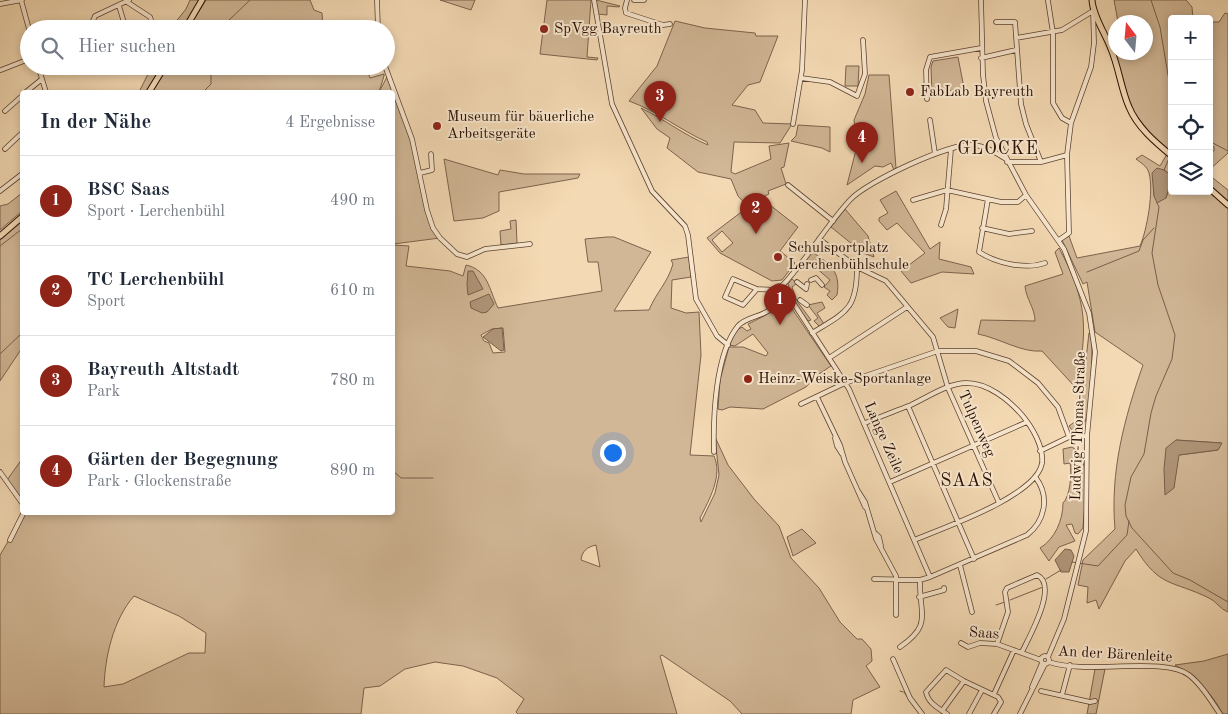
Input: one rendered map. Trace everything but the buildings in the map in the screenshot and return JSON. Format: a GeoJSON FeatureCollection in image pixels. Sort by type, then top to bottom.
{"type":"FeatureCollection","features":[{"type":"Feature","properties":{"kind":"main road"},"geometry":{"type":"LineString","coordinates":[[191,20],[202,0]]}},
{"type":"Feature","properties":{"kind":"main road"},"geometry":{"type":"LineString","coordinates":[[1092,0],[1093,11],[1113,52],[1130,110],[1152,138],[1168,152]]}},
{"type":"Feature","properties":{"kind":"main road"},"geometry":{"type":"LineString","coordinates":[[150,90],[159,75]]}},
{"type":"Feature","properties":{"kind":"main road"},"geometry":{"type":"LineString","coordinates":[[1213,192],[1228,205]]}},
{"type":"Feature","properties":{"kind":"main road"},"geometry":{"type":"LineString","coordinates":[[0,236],[20,218]]}},
{"type":"Feature","properties":{"kind":"street"},"geometry":{"type":"LineString","coordinates":[[0,4],[22,0],[27,20]]}},
{"type":"Feature","properties":{"kind":"street"},"geometry":{"type":"LineString","coordinates":[[377,0],[378,20]]}},
{"type":"Feature","properties":{"kind":"street"},"geometry":{"type":"LineString","coordinates":[[594,0],[612,104],[652,191],[685,226],[688,235],[696,300],[718,336],[728,345]]}},
{"type":"Feature","properties":{"kind":"street"},"geometry":{"type":"LineString","coordinates":[[626,0],[624,8],[626,14],[663,25],[670,24]]}},
{"type":"Feature","properties":{"kind":"street"},"geometry":{"type":"LineString","coordinates":[[634,0],[644,0]]}},
{"type":"Feature","properties":{"kind":"street"},"geometry":{"type":"LineString","coordinates":[[794,124],[801,78],[805,0]]}},
{"type":"Feature","properties":{"kind":"street","name":"Ludwig-Thoma-Straße"},"geometry":{"type":"LineString","coordinates":[[981,0],[981,58],[986,100],[1000,146],[1026,195],[1058,240],[1073,269],[1089,313],[1095,352],[1087,436],[1086,532],[1064,619],[1020,714]]}},
{"type":"Feature","properties":{"kind":"street"},"geometry":{"type":"LineString","coordinates":[[93,20],[94,16],[128,1],[151,20]]}},
{"type":"Feature","properties":{"kind":"street"},"geometry":{"type":"LineString","coordinates":[[1048,1],[1053,33],[1053,103],[1062,118],[1071,123]]}},
{"type":"Feature","properties":{"kind":"street"},"geometry":{"type":"LineString","coordinates":[[119,6],[123,20]]}},
{"type":"Feature","properties":{"kind":"street"},"geometry":{"type":"LineString","coordinates":[[1016,38],[1053,33],[1093,11],[1094,43],[1092,67],[1071,123],[1067,155],[1070,225],[1068,235],[1058,240]]}},
{"type":"Feature","properties":{"kind":"street"},"geometry":{"type":"LineString","coordinates":[[996,22],[1014,21],[1022,104],[1026,124],[1041,162]]}},
{"type":"Feature","properties":{"kind":"street"},"geometry":{"type":"LineString","coordinates":[[801,78],[830,82],[857,96],[865,74],[863,40]]}},
{"type":"Feature","properties":{"kind":"street"},"geometry":{"type":"LineString","coordinates":[[928,100],[926,70],[930,57],[981,48]]}},
{"type":"Feature","properties":{"kind":"street"},"geometry":{"type":"LineString","coordinates":[[981,58],[1016,50]]}},
{"type":"Feature","properties":{"kind":"street"},"geometry":{"type":"LineString","coordinates":[[1,70],[20,63]]}},
{"type":"Feature","properties":{"kind":"street"},"geometry":{"type":"LineString","coordinates":[[41,75],[45,90]]}},
{"type":"Feature","properties":{"kind":"street"},"geometry":{"type":"LineString","coordinates":[[387,75],[393,90]]}},
{"type":"Feature","properties":{"kind":"street"},"geometry":{"type":"LineString","coordinates":[[28,90],[42,79]]}},
{"type":"Feature","properties":{"kind":"street"},"geometry":{"type":"LineString","coordinates":[[395,95],[412,139],[433,228],[457,254],[467,257],[485,249],[530,244]]}},
{"type":"Feature","properties":{"kind":"street"},"geometry":{"type":"LineString","coordinates":[[5,111],[20,98]]}},
{"type":"Feature","properties":{"kind":"street"},"geometry":{"type":"LineString","coordinates":[[930,120],[935,154]]}},
{"type":"Feature","properties":{"kind":"street"},"geometry":{"type":"LineString","coordinates":[[5,149],[20,135]]}},
{"type":"Feature","properties":{"kind":"street"},"geometry":{"type":"LineString","coordinates":[[778,292],[855,194],[896,172],[935,154],[973,144],[989,149],[1006,160],[1041,162],[1067,155]]}},
{"type":"Feature","properties":{"kind":"street"},"geometry":{"type":"LineString","coordinates":[[989,149],[1000,146]]}},
{"type":"Feature","properties":{"kind":"street"},"geometry":{"type":"LineString","coordinates":[[941,225],[946,208],[951,149]]}},
{"type":"Feature","properties":{"kind":"street"},"geometry":{"type":"LineString","coordinates":[[420,173],[432,170],[431,154]]}},
{"type":"Feature","properties":{"kind":"street"},"geometry":{"type":"LineString","coordinates":[[0,191],[20,176]]}},
{"type":"Feature","properties":{"kind":"street"},"geometry":{"type":"LineString","coordinates":[[788,185],[832,221]]}},
{"type":"Feature","properties":{"kind":"street"},"geometry":{"type":"LineString","coordinates":[[913,200],[947,190],[1012,203],[1018,202],[1026,195]]}},
{"type":"Feature","properties":{"kind":"street"},"geometry":{"type":"LineString","coordinates":[[988,199],[979,252],[1018,265],[1031,266],[1045,263]]}},
{"type":"Feature","properties":{"kind":"street"},"geometry":{"type":"LineString","coordinates":[[982,228],[1009,234],[1032,231]]}},
{"type":"Feature","properties":{"kind":"street","name":"Tulpenweg"},"geometry":{"type":"LineString","coordinates":[[819,239],[857,267],[886,281],[933,337],[948,388],[999,504]]}},
{"type":"Feature","properties":{"kind":"street"},"geometry":{"type":"LineString","coordinates":[[812,333],[838,317],[850,306],[856,290],[857,267]]}},
{"type":"Feature","properties":{"kind":"street"},"geometry":{"type":"LineString","coordinates":[[798,282],[806,289],[809,282],[816,278],[822,284],[827,281]]}},
{"type":"Feature","properties":{"kind":"street"},"geometry":{"type":"LineString","coordinates":[[757,289],[743,304],[725,297],[733,279],[757,289],[778,292]]}},
{"type":"Feature","properties":{"kind":"street"},"geometry":{"type":"LineString","coordinates":[[714,452],[716,394],[728,345],[741,323],[761,316],[773,306],[778,287],[782,287]]}},
{"type":"Feature","properties":{"kind":"street","name":"Lange Zeile"},"geometry":{"type":"LineString","coordinates":[[778,292],[794,304],[845,383],[930,577]]}},
{"type":"Feature","properties":{"kind":"street"},"geometry":{"type":"LineString","coordinates":[[800,300],[807,305]]}},
{"type":"Feature","properties":{"kind":"street"},"geometry":{"type":"LineString","coordinates":[[829,358],[907,307]]}},
{"type":"Feature","properties":{"kind":"street"},"geometry":{"type":"LineString","coordinates":[[801,404],[845,383],[938,351],[976,351],[993,355],[1021,368],[1049,394],[1063,416],[1070,437]]}},
{"type":"Feature","properties":{"kind":"street"},"geometry":{"type":"LineString","coordinates":[[864,423],[948,388],[968,383],[989,389],[1007,401],[1027,422],[1040,451],[1042,463],[1036,478],[999,504],[914,540]]}},
{"type":"Feature","properties":{"kind":"street"},"geometry":{"type":"LineString","coordinates":[[817,398],[840,445],[842,454],[876,534],[876,539],[882,546],[896,580],[896,615]]}},
{"type":"Feature","properties":{"kind":"street"},"geometry":{"type":"LineString","coordinates":[[908,406],[974,558]]}},
{"type":"Feature","properties":{"kind":"street"},"geometry":{"type":"LineString","coordinates":[[890,482],[1027,422]]}},
{"type":"Feature","properties":{"kind":"street"},"geometry":{"type":"LineString","coordinates":[[1040,451],[1070,437],[1087,436]]}},
{"type":"Feature","properties":{"kind":"street"},"geometry":{"type":"LineString","coordinates":[[0,472],[20,500]]}},
{"type":"Feature","properties":{"kind":"street"},"geometry":{"type":"LineString","coordinates":[[874,579],[920,580],[960,565],[1027,535],[1038,525],[1042,518],[1044,502],[1041,486],[1036,478]]}},
{"type":"Feature","properties":{"kind":"street"},"geometry":{"type":"LineString","coordinates":[[10,540],[22,515]]}},
{"type":"Feature","properties":{"kind":"street"},"geometry":{"type":"LineString","coordinates":[[960,565],[972,612]]}},
{"type":"Feature","properties":{"kind":"street"},"geometry":{"type":"LineString","coordinates":[[997,644],[1008,612],[1007,588],[1037,574],[1041,576],[1045,584],[1044,600],[1022,652]]}},
{"type":"Feature","properties":{"kind":"street"},"geometry":{"type":"LineString","coordinates":[[900,647],[915,637],[924,617],[919,597],[920,580]]}},
{"type":"Feature","properties":{"kind":"street"},"geometry":{"type":"LineString","coordinates":[[919,597],[944,590],[944,588]]}},
{"type":"Feature","properties":{"kind":"street","name":"Saas"},"geometry":{"type":"LineString","coordinates":[[961,644],[968,647],[980,643],[997,644],[1045,660]]}},
{"type":"Feature","properties":{"kind":"street"},"geometry":{"type":"LineString","coordinates":[[994,694],[1014,650]]}},
{"type":"Feature","properties":{"kind":"street"},"geometry":{"type":"LineString","coordinates":[[893,659],[910,698],[922,714]]}},
{"type":"Feature","properties":{"kind":"street","name":"An der Bärenleite"},"geometry":{"type":"LineString","coordinates":[[1045,660],[1070,665],[1172,668],[1193,679],[1220,714]]}},
{"type":"Feature","properties":{"kind":"street"},"geometry":{"type":"LineString","coordinates":[[1062,695],[1070,665]]}},
{"type":"Feature","properties":{"kind":"street"},"geometry":{"type":"LineString","coordinates":[[947,714],[930,702],[926,692],[945,670],[949,670],[964,681],[994,694],[1001,702],[994,714]]}},
{"type":"Feature","properties":{"kind":"street"},"geometry":{"type":"LineString","coordinates":[[942,711],[964,681]]}},
{"type":"Feature","properties":{"kind":"street"},"geometry":{"type":"LineString","coordinates":[[969,714],[982,690]]}},
{"type":"Feature","properties":{"kind":"street"},"geometry":{"type":"LineString","coordinates":[[1041,691],[1090,702],[1095,701]]}},
{"type":"Feature","properties":{"kind":"shaded area"},"geometry":{"type":"Polygon","coordinates":[[[190,0],[200,0],[191,13],[196,16],[206,0],[310,0],[314,10],[322,13],[322,20],[177,20],[190,0]]]}},
{"type":"Feature","properties":{"kind":"shaded area"},"geometry":{"type":"Polygon","coordinates":[[[440,0],[475,0],[471,10],[440,0]]]}},
{"type":"Feature","properties":{"kind":"shaded area"},"geometry":{"type":"Polygon","coordinates":[[[547,0],[591,0],[587,57],[598,58],[597,60],[540,54],[547,0]]]}},
{"type":"Feature","properties":{"kind":"shaded area"},"geometry":{"type":"Polygon","coordinates":[[[596,0],[620,6],[607,6],[607,15],[598,14],[596,0]]]}},
{"type":"Feature","properties":{"kind":"shaded area"},"geometry":{"type":"Polygon","coordinates":[[[1114,0],[1186,0],[1192,7],[1193,15],[1168,15],[1168,150],[1153,137],[1131,108],[1117,60],[1153,60],[1153,15],[1117,15],[1114,0]]]}},
{"type":"Feature","properties":{"kind":"shaded area"},"geometry":{"type":"Polygon","coordinates":[[[1225,13],[1228,14],[1228,153],[1213,166],[1213,22],[1219,22],[1225,13]]]}},
{"type":"Feature","properties":{"kind":"shaded area"},"geometry":{"type":"Polygon","coordinates":[[[675,21],[705,28],[755,33],[756,36],[778,36],[760,82],[748,85],[732,105],[755,110],[763,123],[792,124],[780,143],[734,142],[731,172],[735,174],[771,159],[769,146],[789,143],[784,167],[781,168],[786,184],[768,191],[769,194],[761,198],[798,227],[780,251],[795,263],[782,280],[772,281],[720,253],[707,238],[748,207],[738,196],[731,179],[698,172],[667,148],[670,138],[657,129],[641,108],[708,145],[707,142],[629,101],[657,66],[675,21]],[[722,231],[712,240],[722,252],[733,243],[722,231]]]}},
{"type":"Feature","properties":{"kind":"shaded area"},"geometry":{"type":"Polygon","coordinates":[[[958,57],[964,88],[932,94],[931,67],[933,61],[958,57]]]}},
{"type":"Feature","properties":{"kind":"shaded area"},"geometry":{"type":"Polygon","coordinates":[[[846,66],[859,66],[858,86],[845,86],[846,66]]]}},
{"type":"Feature","properties":{"kind":"shaded area"},"geometry":{"type":"Polygon","coordinates":[[[148,75],[369,75],[370,78],[384,75],[380,90],[140,90],[148,75]]]}},
{"type":"Feature","properties":{"kind":"shaded area"},"geometry":{"type":"Polygon","coordinates":[[[869,75],[889,75],[896,168],[894,170],[891,163],[883,167],[875,166],[847,185],[857,146],[854,120],[865,94],[869,75]]]}},
{"type":"Feature","properties":{"kind":"shaded area"},"geometry":{"type":"Polygon","coordinates":[[[387,77],[392,90],[380,90],[387,77]]]}},
{"type":"Feature","properties":{"kind":"shaded area"},"geometry":{"type":"Polygon","coordinates":[[[395,96],[409,130],[415,151],[425,202],[440,238],[395,244],[395,96]]]}},
{"type":"Feature","properties":{"kind":"shaded area"},"geometry":{"type":"Polygon","coordinates":[[[798,125],[830,127],[830,152],[822,148],[791,141],[796,136],[798,125]]]}},
{"type":"Feature","properties":{"kind":"shaded area"},"geometry":{"type":"Polygon","coordinates":[[[1142,155],[1160,166],[1168,155],[1168,173],[1164,170],[1154,181],[1154,196],[1166,198],[1168,192],[1168,195],[1213,194],[1228,206],[1228,612],[1209,598],[1160,577],[1152,571],[1136,549],[1125,561],[1099,609],[1096,600],[1087,603],[1088,587],[1078,585],[1083,560],[1115,529],[1115,487],[1120,446],[1124,426],[1143,365],[1095,332],[1087,282],[1083,284],[1062,240],[1069,236],[1077,258],[1140,246],[1149,210],[1151,190],[1147,168],[1136,159],[1142,155]],[[1176,440],[1179,455],[1218,450],[1221,443],[1176,440]]]}},
{"type":"Feature","properties":{"kind":"shaded area"},"geometry":{"type":"Polygon","coordinates":[[[444,159],[498,175],[500,170],[524,174],[580,174],[578,178],[499,192],[499,211],[483,218],[454,221],[444,159]]]}},
{"type":"Feature","properties":{"kind":"shaded area"},"geometry":{"type":"Polygon","coordinates":[[[1157,168],[1168,173],[1166,198],[1157,203],[1154,196],[1152,173],[1157,168]]]}},
{"type":"Feature","properties":{"kind":"shaded area"},"geometry":{"type":"Polygon","coordinates":[[[1213,178],[1228,190],[1228,202],[1213,189],[1213,178]]]}},
{"type":"Feature","properties":{"kind":"shaded area"},"geometry":{"type":"Polygon","coordinates":[[[896,191],[930,249],[940,242],[939,259],[971,267],[974,274],[942,272],[911,283],[901,271],[925,253],[897,223],[887,230],[879,221],[879,218],[888,213],[880,200],[896,191]]]}},
{"type":"Feature","properties":{"kind":"shaded area"},"geometry":{"type":"Polygon","coordinates":[[[20,195],[20,213],[0,230],[0,206],[8,204],[20,195]]]}},
{"type":"Feature","properties":{"kind":"shaded area"},"geometry":{"type":"Polygon","coordinates":[[[845,209],[868,236],[874,257],[863,253],[831,227],[845,209]]]}},
{"type":"Feature","properties":{"kind":"shaded area"},"geometry":{"type":"Polygon","coordinates":[[[516,220],[517,243],[501,245],[500,231],[511,229],[510,221],[516,220]]]}},
{"type":"Feature","properties":{"kind":"shaded area"},"geometry":{"type":"Polygon","coordinates":[[[20,222],[20,351],[0,381],[0,239],[20,222]]]}},
{"type":"Feature","properties":{"kind":"shaded area"},"geometry":{"type":"Polygon","coordinates":[[[614,237],[651,252],[614,311],[649,310],[671,271],[673,264],[671,260],[689,257],[691,277],[672,280],[671,308],[686,313],[699,312],[701,355],[690,455],[714,456],[717,472],[714,488],[700,518],[701,522],[715,493],[719,475],[715,437],[728,465],[754,499],[779,526],[791,558],[819,588],[840,622],[857,639],[862,639],[871,649],[872,661],[866,666],[880,687],[853,700],[851,714],[742,714],[730,701],[662,655],[660,656],[677,714],[518,714],[516,712],[524,699],[497,678],[463,666],[435,662],[405,669],[380,686],[364,688],[361,714],[0,714],[0,555],[24,515],[395,515],[395,245],[409,246],[406,266],[450,271],[463,276],[466,265],[479,271],[487,281],[498,308],[602,291],[598,262],[588,262],[585,239],[614,237]],[[503,328],[492,329],[481,335],[484,341],[489,343],[493,353],[505,352],[503,328]],[[596,545],[584,552],[581,560],[600,567],[596,545]],[[134,596],[121,616],[108,651],[104,687],[123,684],[189,653],[205,653],[206,633],[179,616],[134,596]]]}},
{"type":"Feature","properties":{"kind":"shaded area"},"geometry":{"type":"Polygon","coordinates":[[[1059,248],[1076,284],[1083,316],[1084,332],[1076,388],[1042,351],[1018,348],[978,334],[981,320],[1035,321],[1034,312],[1025,286],[1063,274],[1055,252],[1059,248]]]}},
{"type":"Feature","properties":{"kind":"shaded area"},"geometry":{"type":"Polygon","coordinates":[[[812,252],[824,260],[836,274],[837,295],[832,300],[827,295],[830,291],[824,287],[830,280],[806,259],[812,252]]]}},
{"type":"Feature","properties":{"kind":"shaded area"},"geometry":{"type":"Polygon","coordinates":[[[468,271],[473,271],[483,289],[468,295],[467,285],[468,271]]]}},
{"type":"Feature","properties":{"kind":"shaded area"},"geometry":{"type":"Polygon","coordinates":[[[792,279],[797,283],[792,287],[797,301],[811,320],[808,321],[794,302],[788,284],[792,279]]]}},
{"type":"Feature","properties":{"kind":"shaded area"},"geometry":{"type":"Polygon","coordinates":[[[489,294],[494,304],[487,312],[482,313],[471,308],[470,302],[489,294]]]}},
{"type":"Feature","properties":{"kind":"shaded area"},"geometry":{"type":"Polygon","coordinates":[[[784,297],[831,366],[816,376],[806,387],[763,409],[730,407],[722,410],[718,409],[720,380],[729,347],[743,347],[766,356],[768,353],[753,334],[735,346],[729,345],[737,330],[742,327],[747,331],[751,329],[748,324],[766,315],[784,297]]]}},
{"type":"Feature","properties":{"kind":"shaded area"},"geometry":{"type":"Polygon","coordinates":[[[822,302],[825,308],[817,313],[824,324],[820,327],[814,321],[818,318],[808,305],[822,302]]]}},
{"type":"Feature","properties":{"kind":"shaded area"},"geometry":{"type":"Polygon","coordinates":[[[958,309],[955,328],[948,327],[940,318],[958,309]]]}},
{"type":"Feature","properties":{"kind":"shaded area"},"geometry":{"type":"Polygon","coordinates":[[[502,328],[504,350],[501,351],[483,337],[493,329],[502,328]]]}},
{"type":"Feature","properties":{"kind":"shaded area"},"geometry":{"type":"Polygon","coordinates":[[[1089,333],[1092,334],[1092,343],[1088,408],[1082,427],[1074,433],[1069,426],[1080,418],[1078,397],[1089,333]]]}},
{"type":"Feature","properties":{"kind":"shaded area"},"geometry":{"type":"Polygon","coordinates":[[[1176,440],[1222,443],[1218,450],[1179,455],[1174,488],[1165,495],[1164,469],[1166,448],[1176,440]]]}},
{"type":"Feature","properties":{"kind":"shaded area"},"geometry":{"type":"Polygon","coordinates":[[[1072,447],[1079,453],[1085,472],[1083,528],[1078,534],[1075,533],[1072,524],[1066,525],[1075,541],[1059,547],[1049,561],[1040,548],[1050,540],[1062,516],[1063,503],[1069,490],[1071,478],[1070,463],[1064,464],[1063,449],[1072,447]]]}},
{"type":"Feature","properties":{"kind":"shaded area"},"geometry":{"type":"Polygon","coordinates":[[[20,462],[20,499],[7,480],[20,462]]]}},
{"type":"Feature","properties":{"kind":"shaded area"},"geometry":{"type":"Polygon","coordinates":[[[802,529],[816,543],[793,556],[787,537],[802,529]]]}},
{"type":"Feature","properties":{"kind":"shaded area"},"geometry":{"type":"Polygon","coordinates":[[[1065,549],[1071,550],[1074,556],[1069,572],[1061,572],[1055,560],[1065,549]]]}},
{"type":"Feature","properties":{"kind":"shaded area"},"geometry":{"type":"Polygon","coordinates":[[[1228,654],[1228,714],[1223,714],[1202,686],[1175,665],[1204,661],[1228,654]]]}},
{"type":"Feature","properties":{"kind":"shaded area"},"geometry":{"type":"Polygon","coordinates":[[[1095,669],[1105,669],[1096,714],[1087,714],[1095,669]]]}},
{"type":"Feature","properties":{"kind":"waterway"},"geometry":{"type":"LineString","coordinates":[[229,20],[250,0]]}},
{"type":"Feature","properties":{"kind":"waterway"},"geometry":{"type":"LineString","coordinates":[[1151,0],[1160,27],[1168,75]]}},
{"type":"Feature","properties":{"kind":"waterway"},"geometry":{"type":"LineString","coordinates":[[205,90],[211,84],[211,75]]}},
{"type":"Feature","properties":{"kind":"waterway"},"geometry":{"type":"LineString","coordinates":[[1213,143],[1228,151]]}},
{"type":"Feature","properties":{"kind":"waterway"},"geometry":{"type":"LineString","coordinates":[[1164,170],[1168,161]]}},
{"type":"Feature","properties":{"kind":"waterway"},"geometry":{"type":"LineString","coordinates":[[1157,203],[1159,207],[1152,253],[1158,285],[1175,335],[1172,359],[1156,396],[1151,413],[1144,454],[1131,477],[1125,505],[1126,516],[1132,528],[1173,573],[1190,580],[1228,602]]}},
{"type":"Feature","properties":{"kind":"waterway"},"geometry":{"type":"LineString","coordinates":[[1087,272],[1139,251],[1143,240],[1154,228]]}},
{"type":"Feature","properties":{"kind":"waterway"},"geometry":{"type":"LineString","coordinates":[[0,246],[20,231]]}},
{"type":"Feature","properties":{"kind":"waterway"},"geometry":{"type":"LineString","coordinates":[[0,354],[20,335]]}},
{"type":"Feature","properties":{"kind":"waterway"},"geometry":{"type":"LineString","coordinates":[[395,473],[401,478],[433,478]]}},
{"type":"Feature","properties":{"kind":"waterway"},"geometry":{"type":"LineString","coordinates":[[1072,562],[1098,566],[1127,535],[1129,521]]}},
{"type":"Feature","properties":{"kind":"waterway"},"geometry":{"type":"LineString","coordinates":[[1046,579],[1061,570]]}},
{"type":"Feature","properties":{"kind":"waterway"},"geometry":{"type":"LineString","coordinates":[[1010,600],[1043,587]]}},
{"type":"Feature","properties":{"kind":"waterway"},"geometry":{"type":"LineString","coordinates":[[996,605],[1005,602]]}},
{"type":"Feature","properties":{"kind":"waterway"},"geometry":{"type":"LineString","coordinates":[[904,692],[914,707]]}},
{"type":"Feature","properties":{"kind":"place","name":"SpVgg Bayreuth"},"geometry":{"type":"Point","coordinates":[544,29]}},
{"type":"Feature","properties":{"kind":"place","name":"FabLab Bayreuth"},"geometry":{"type":"Point","coordinates":[910,92]}},
{"type":"Feature","properties":{"kind":"place","name":"Bayreuth Altstadt"},"geometry":{"type":"Point","coordinates":[660,122]}},
{"type":"Feature","properties":{"kind":"place","name":"Museum für bäuerliche Arbeitsgeräte"},"geometry":{"type":"Point","coordinates":[437,126]}},
{"type":"Feature","properties":{"kind":"place","name":"Gärten der Begegnung"},"geometry":{"type":"Point","coordinates":[862,163]}},
{"type":"Feature","properties":{"kind":"place","name":"TC Lerchenbühl"},"geometry":{"type":"Point","coordinates":[756,234]}},
{"type":"Feature","properties":{"kind":"place","name":"Schulsportplatz Lerchenbühlschule"},"geometry":{"type":"Point","coordinates":[778,257]}},
{"type":"Feature","properties":{"kind":"place","name":"BSC Saas"},"geometry":{"type":"Point","coordinates":[780,325]}},
{"type":"Feature","properties":{"kind":"place","name":"Heinz-Weiske-Sportanlage"},"geometry":{"type":"Point","coordinates":[748,379]}},
{"type":"Feature","properties":{"kind":"district","name":"GLOCKE"},"geometry":{"type":"Point","coordinates":[998,149]}},
{"type":"Feature","properties":{"kind":"district","name":"SAAS"},"geometry":{"type":"Point","coordinates":[967,481]}}]}
